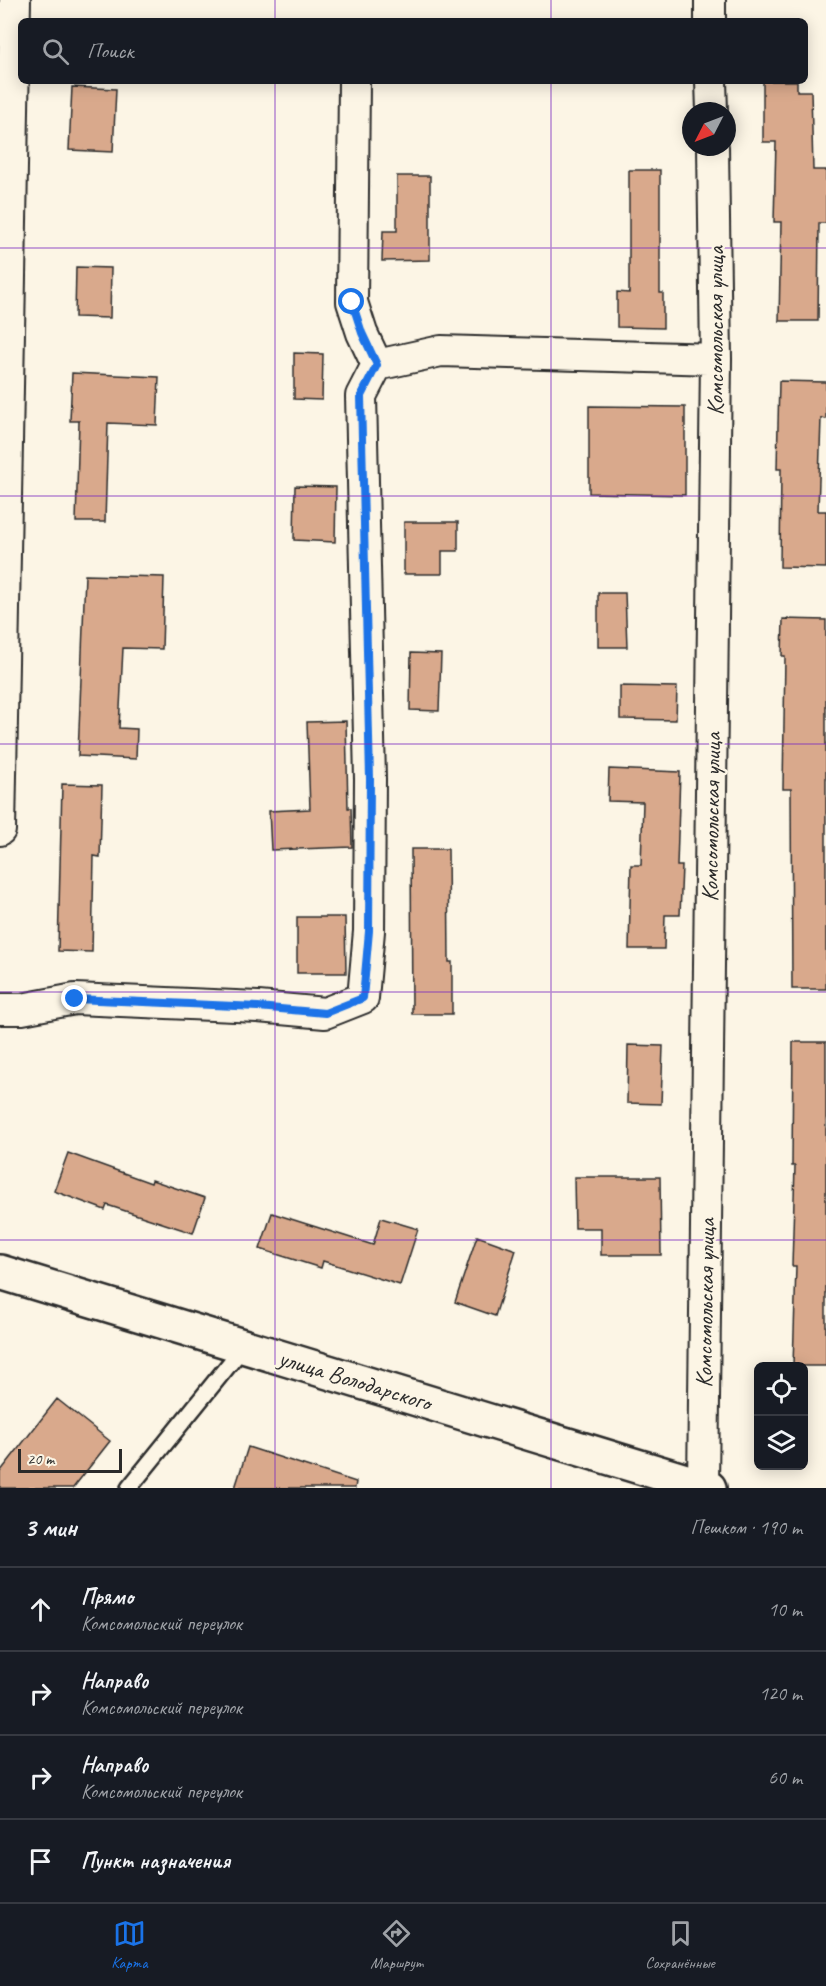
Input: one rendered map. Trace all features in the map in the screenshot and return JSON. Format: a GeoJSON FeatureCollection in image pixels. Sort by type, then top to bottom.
{"type":"FeatureCollection","features":[{"type":"Feature","properties":{"kind":"main road","name":"улица Володарского"},"geometry":{"type":"LineString","coordinates":[[0,1272],[706,1487]]}},
{"type":"Feature","properties":{"kind":"street"},"geometry":{"type":"LineString","coordinates":[[0,830],[15,0]]}},
{"type":"Feature","properties":{"kind":"street"},"geometry":{"type":"LineString","coordinates":[[710,0],[710,18]]}},
{"type":"Feature","properties":{"kind":"street"},"geometry":{"type":"LineString","coordinates":[[354,84],[352,302],[362,333],[377,365]]}},
{"type":"Feature","properties":{"kind":"street"},"geometry":{"type":"LineString","coordinates":[[711,84],[712,102]]}},
{"type":"Feature","properties":{"kind":"street","name":"Комсомольская улица"},"geometry":{"type":"LineString","coordinates":[[706,1487],[716,359],[713,156]]}},
{"type":"Feature","properties":{"kind":"street"},"geometry":{"type":"LineString","coordinates":[[377,365],[441,351],[716,359]]}},
{"type":"Feature","properties":{"kind":"street"},"geometry":{"type":"LineString","coordinates":[[0,1009],[22,1010],[75,999],[258,1007],[325,1013],[363,998],[369,931],[370,779],[361,396],[377,365]]}},
{"type":"Feature","properties":{"kind":"lane"},"geometry":{"type":"LineString","coordinates":[[129,1488],[244,1346]]}},
{"type":"Feature","properties":{"kind":"building"},"geometry":{"type":"Polygon","coordinates":[[[763,84],[797,84],[797,91],[811,91],[813,170],[826,170],[826,223],[819,223],[818,321],[779,321],[781,222],[774,222],[776,142],[763,142],[763,84]]]}},
{"type":"Feature","properties":{"kind":"building"},"geometry":{"type":"Polygon","coordinates":[[[72,87],[116,89],[113,152],[69,150],[72,87]]]}},
{"type":"Feature","properties":{"kind":"building"},"geometry":{"type":"Polygon","coordinates":[[[629,170],[660,170],[660,293],[663,293],[663,328],[617,327],[617,292],[629,293],[629,170]]]}},
{"type":"Feature","properties":{"kind":"building"},"geometry":{"type":"Polygon","coordinates":[[[397,176],[430,176],[430,260],[382,261],[383,231],[397,231],[397,176]]]}},
{"type":"Feature","properties":{"kind":"building"},"geometry":{"type":"Polygon","coordinates":[[[76,267],[111,268],[110,318],[75,317],[76,267]]]}},
{"type":"Feature","properties":{"kind":"building"},"geometry":{"type":"Polygon","coordinates":[[[294,353],[323,354],[322,400],[294,399],[294,353]]]}},
{"type":"Feature","properties":{"kind":"building"},"geometry":{"type":"Polygon","coordinates":[[[72,373],[159,377],[157,425],[108,423],[105,522],[76,522],[79,421],[70,421],[72,373]]]}},
{"type":"Feature","properties":{"kind":"building"},"geometry":{"type":"Polygon","coordinates":[[[779,381],[826,382],[826,419],[821,418],[818,511],[826,511],[826,568],[780,567],[781,469],[777,469],[779,381]]]}},
{"type":"Feature","properties":{"kind":"building"},"geometry":{"type":"Polygon","coordinates":[[[589,406],[685,407],[685,495],[589,493],[589,406]]]}},
{"type":"Feature","properties":{"kind":"building"},"geometry":{"type":"Polygon","coordinates":[[[295,486],[336,487],[335,542],[294,540],[295,486]]]}},
{"type":"Feature","properties":{"kind":"building"},"geometry":{"type":"Polygon","coordinates":[[[404,522],[458,522],[458,551],[442,551],[442,574],[404,574],[404,522]]]}},
{"type":"Feature","properties":{"kind":"building"},"geometry":{"type":"Polygon","coordinates":[[[85,575],[164,577],[162,649],[123,648],[119,728],[137,729],[136,759],[78,756],[85,575]]]}},
{"type":"Feature","properties":{"kind":"building"},"geometry":{"type":"Polygon","coordinates":[[[598,593],[625,593],[627,647],[598,647],[598,593]]]}},
{"type":"Feature","properties":{"kind":"building"},"geometry":{"type":"Polygon","coordinates":[[[783,619],[826,620],[826,989],[792,989],[791,789],[783,789],[785,656],[782,656],[783,619]]]}},
{"type":"Feature","properties":{"kind":"building"},"geometry":{"type":"Polygon","coordinates":[[[411,653],[441,654],[439,711],[410,710],[411,653]]]}},
{"type":"Feature","properties":{"kind":"building"},"geometry":{"type":"Polygon","coordinates":[[[620,686],[677,687],[676,720],[620,719],[620,686]]]}},
{"type":"Feature","properties":{"kind":"building"},"geometry":{"type":"Polygon","coordinates":[[[346,721],[348,808],[351,808],[352,847],[271,850],[269,811],[310,809],[307,722],[346,721]]]}},
{"type":"Feature","properties":{"kind":"building"},"geometry":{"type":"Polygon","coordinates":[[[609,769],[680,772],[677,866],[682,866],[680,915],[665,915],[664,949],[629,949],[631,865],[641,865],[643,802],[608,801],[609,769]]]}},
{"type":"Feature","properties":{"kind":"building"},"geometry":{"type":"Polygon","coordinates":[[[62,784],[102,785],[100,857],[94,856],[92,952],[58,951],[62,784]]]}},
{"type":"Feature","properties":{"kind":"building"},"geometry":{"type":"Polygon","coordinates":[[[411,849],[448,849],[452,1014],[412,1014],[411,849]]]}},
{"type":"Feature","properties":{"kind":"building"},"geometry":{"type":"Polygon","coordinates":[[[297,917],[345,917],[346,973],[297,973],[297,917]]]}},
{"type":"Feature","properties":{"kind":"building"},"geometry":{"type":"Polygon","coordinates":[[[793,1042],[826,1042],[826,1366],[808,1366],[808,1362],[793,1362],[796,1266],[792,1266],[795,1166],[792,1166],[793,1042]]]}},
{"type":"Feature","properties":{"kind":"building"},"geometry":{"type":"Polygon","coordinates":[[[628,1045],[663,1046],[661,1104],[627,1103],[628,1045]]]}},
{"type":"Feature","properties":{"kind":"building"},"geometry":{"type":"Polygon","coordinates":[[[68,1153],[151,1183],[152,1180],[205,1198],[193,1233],[107,1205],[105,1210],[54,1191],[68,1153]]]}},
{"type":"Feature","properties":{"kind":"building"},"geometry":{"type":"Polygon","coordinates":[[[574,1177],[660,1177],[661,1255],[601,1255],[601,1228],[575,1228],[574,1177]]]}},
{"type":"Feature","properties":{"kind":"building"},"geometry":{"type":"Polygon","coordinates":[[[272,1213],[373,1245],[381,1218],[418,1229],[400,1285],[323,1261],[321,1268],[260,1249],[272,1213]]]}},
{"type":"Feature","properties":{"kind":"building"},"geometry":{"type":"Polygon","coordinates":[[[477,1236],[516,1250],[495,1316],[455,1302],[477,1236]]]}},
{"type":"Feature","properties":{"kind":"building"},"geometry":{"type":"Polygon","coordinates":[[[57,1399],[110,1441],[73,1488],[0,1488],[0,1472],[57,1399]]]}},
{"type":"Feature","properties":{"kind":"building"},"geometry":{"type":"Polygon","coordinates":[[[248,1447],[356,1482],[355,1488],[235,1488],[248,1447]]]}},
{"type":"Feature","properties":{"kind":"route"},"geometry":{"type":"LineString","coordinates":[[75,999],[258,1007],[325,1013],[363,998],[369,931],[370,779],[361,396],[377,365],[362,333],[352,302]]}}]}
